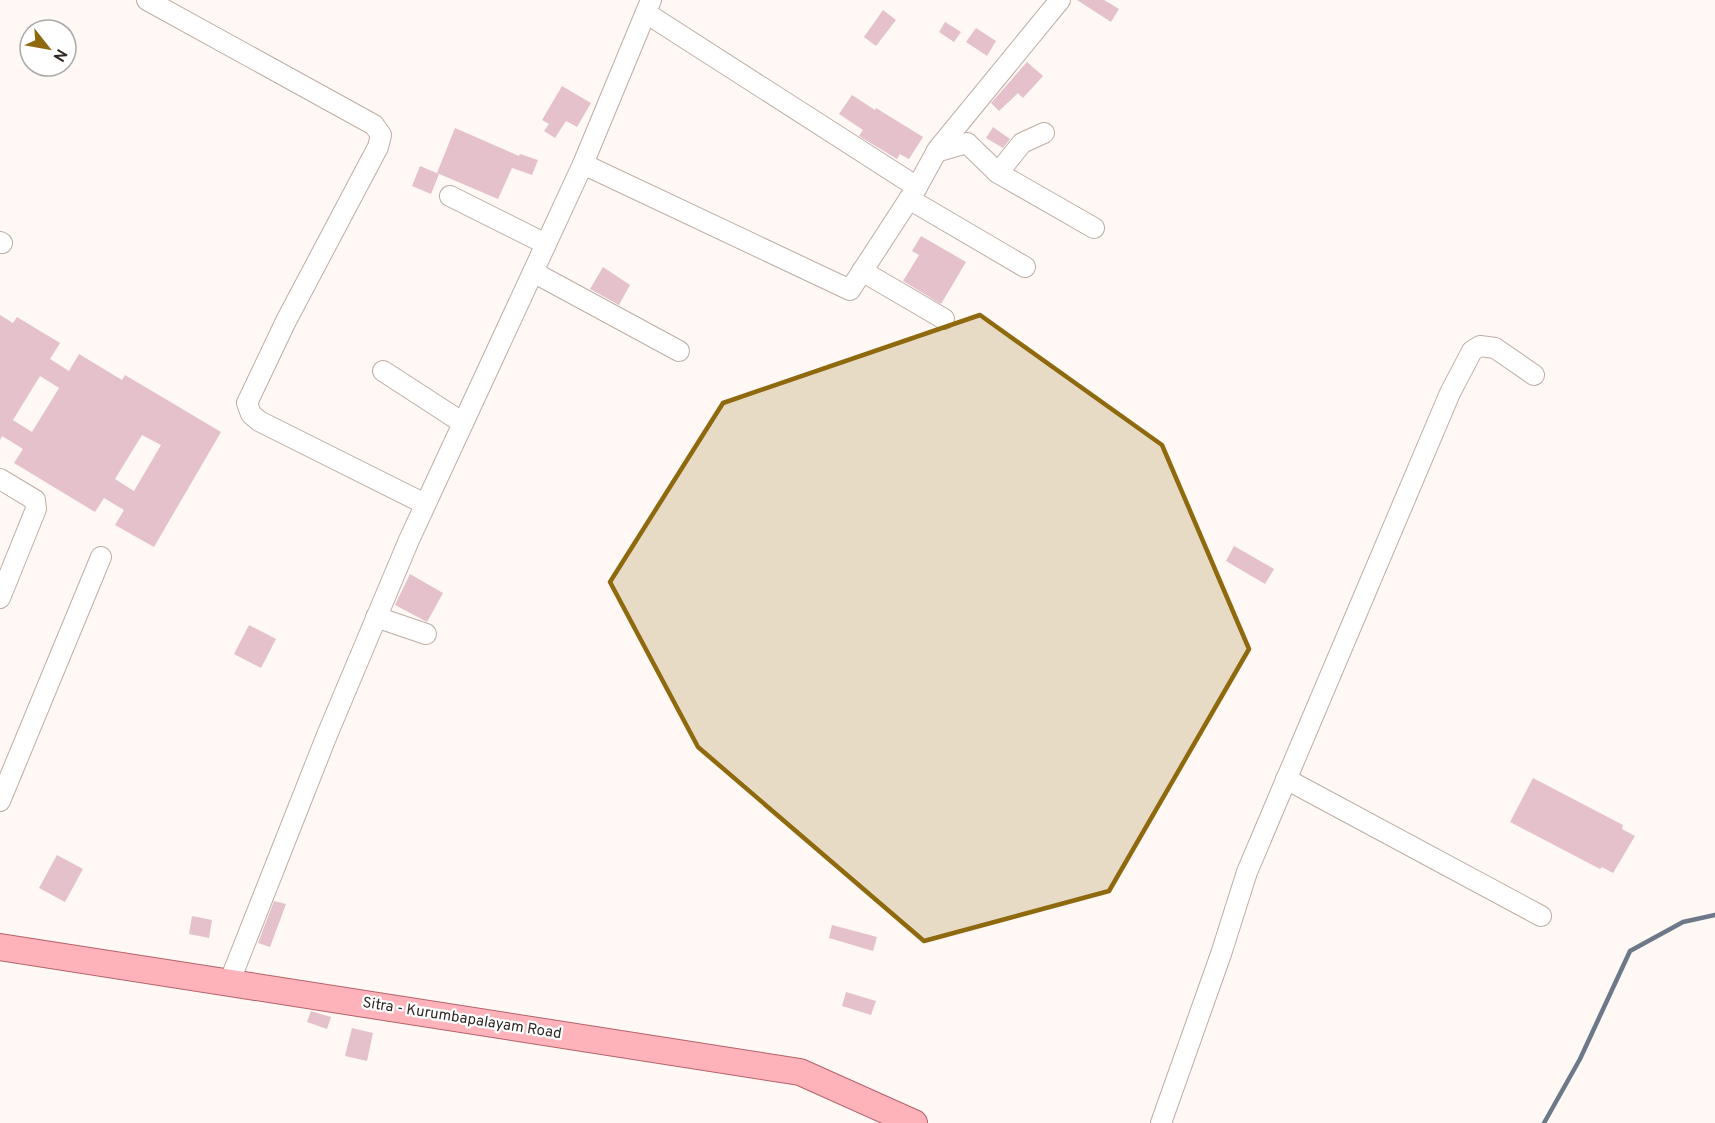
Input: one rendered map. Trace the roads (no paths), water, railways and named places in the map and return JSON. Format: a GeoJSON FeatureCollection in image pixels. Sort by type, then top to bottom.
{"type":"FeatureCollection","features":[{"type":"Feature","properties":{"kind":"main road","name":"Sitra - Kurumbapalayam Road"},"geometry":{"type":"LineString","coordinates":[[0,947],[800,1072],[914,1123]]}},
{"type":"Feature","properties":{"kind":"street"},"geometry":{"type":"LineString","coordinates":[[147,0],[374,125],[381,135],[378,147],[286,321],[247,403],[251,414],[259,420],[425,504]]}},
{"type":"Feature","properties":{"kind":"street"},"geometry":{"type":"LineString","coordinates":[[583,164],[850,290],[913,193],[936,152],[1060,0]]}},
{"type":"Feature","properties":{"kind":"street"},"geometry":{"type":"LineString","coordinates":[[229,983],[322,746],[376,617],[425,504],[583,164],[649,7],[913,193],[1025,267]]}},
{"type":"Feature","properties":{"kind":"street"},"geometry":{"type":"LineString","coordinates":[[998,173],[1022,143],[1044,133]]}},
{"type":"Feature","properties":{"kind":"street"},"geometry":{"type":"LineString","coordinates":[[936,152],[968,142],[998,173],[1094,228]]}},
{"type":"Feature","properties":{"kind":"street"},"geometry":{"type":"LineString","coordinates":[[450,196],[546,244]]}},
{"type":"Feature","properties":{"kind":"street"},"geometry":{"type":"LineString","coordinates":[[862,271],[944,319]]}},
{"type":"Feature","properties":{"kind":"street"},"geometry":{"type":"LineString","coordinates":[[533,272],[679,351]]}},
{"type":"Feature","properties":{"kind":"street"},"geometry":{"type":"LineString","coordinates":[[1161,1123],[1221,954],[1247,872],[1450,393],[1472,351],[1480,346],[1496,348],[1534,375]]}},
{"type":"Feature","properties":{"kind":"street"},"geometry":{"type":"LineString","coordinates":[[383,371],[463,423]]}},
{"type":"Feature","properties":{"kind":"street"},"geometry":{"type":"LineString","coordinates":[[0,479],[35,500],[36,508],[0,598]]}},
{"type":"Feature","properties":{"kind":"street"},"geometry":{"type":"LineString","coordinates":[[0,801],[101,557]]}},
{"type":"Feature","properties":{"kind":"street"},"geometry":{"type":"LineString","coordinates":[[376,617],[426,634]]}},
{"type":"Feature","properties":{"kind":"street"},"geometry":{"type":"LineString","coordinates":[[1286,779],[1541,916]]}},
{"type":"Feature","properties":{"kind":"waterway"},"geometry":{"type":"LineString","coordinates":[[1544,1123],[1580,1059],[1630,951],[1683,922],[1715,915]]}}]}
